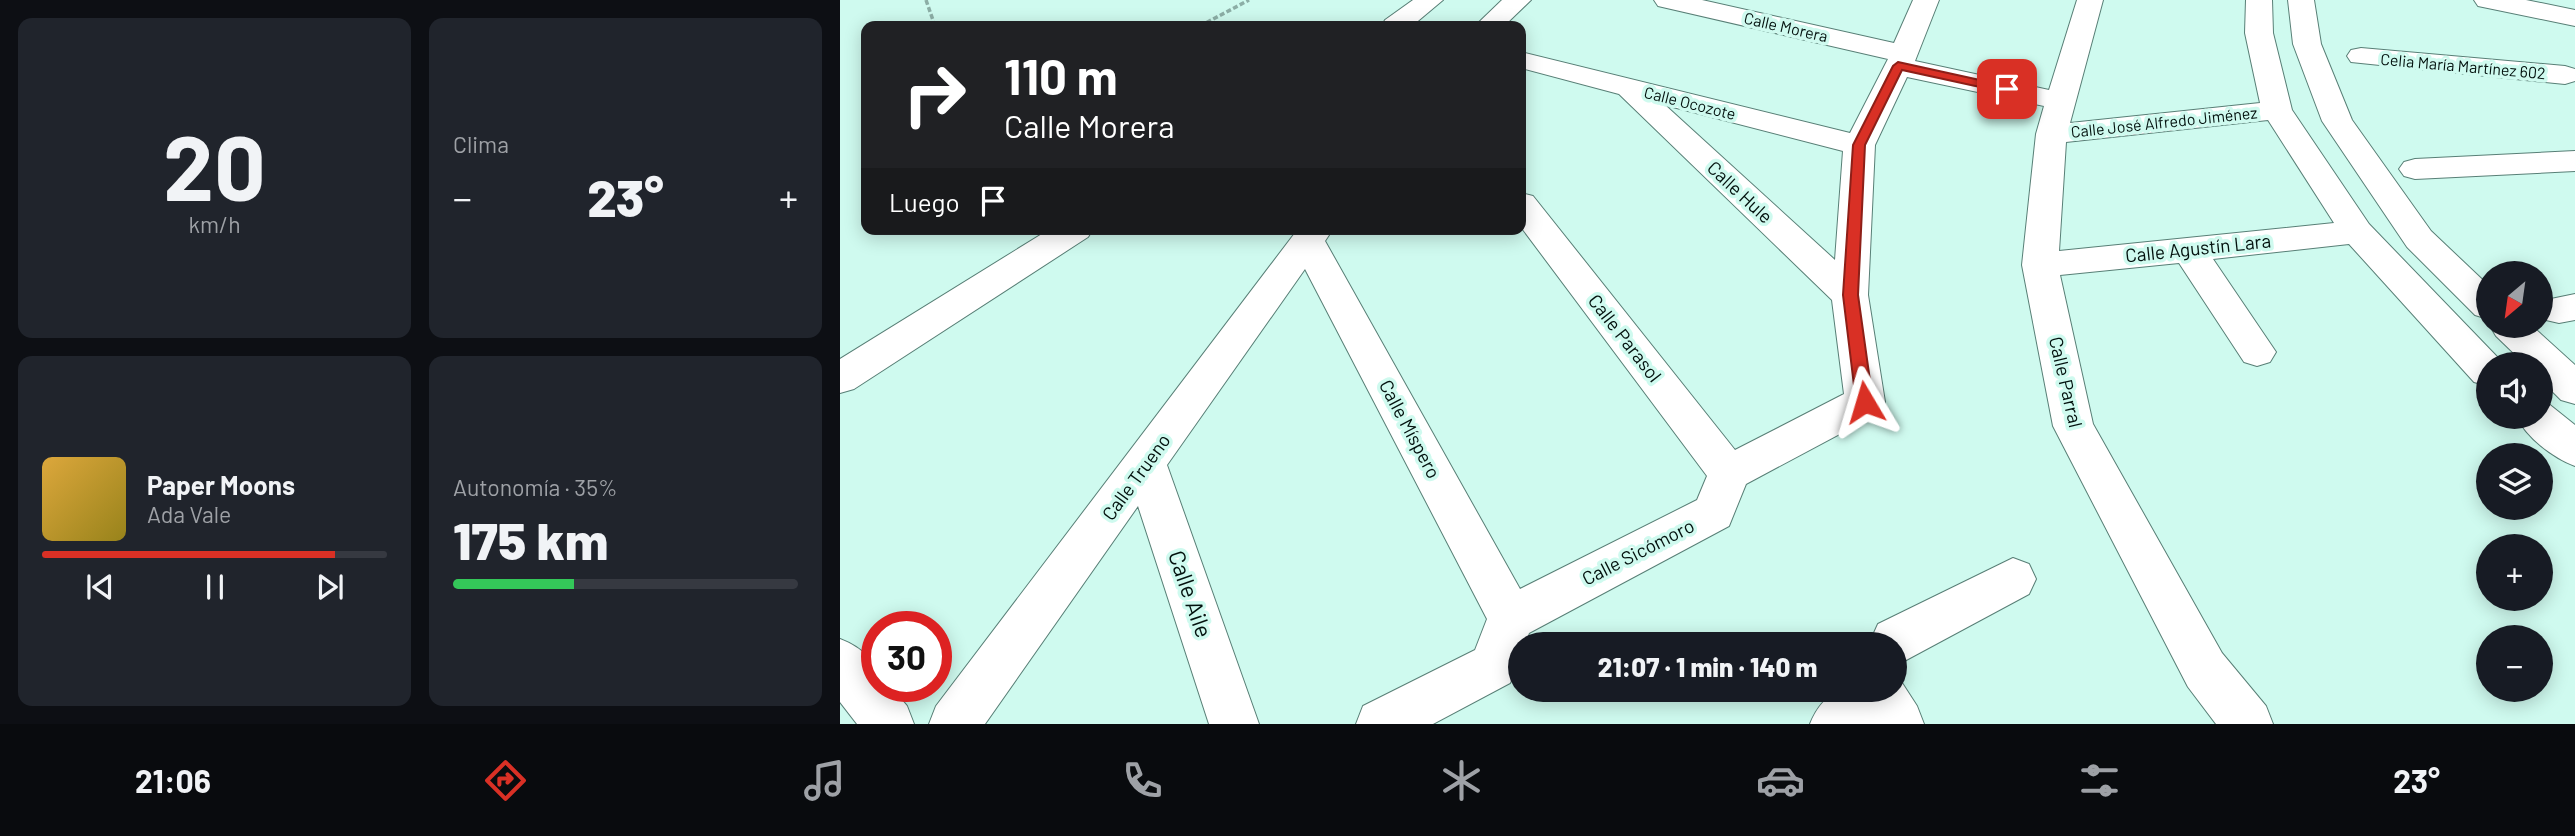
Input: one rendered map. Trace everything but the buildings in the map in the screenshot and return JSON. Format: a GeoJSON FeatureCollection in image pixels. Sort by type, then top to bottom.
{"type":"FeatureCollection","features":[{"type":"Feature","properties":{"kind":"street"},"geometry":{"type":"LineString","coordinates":[[1402,21],[1430,0]]}},
{"type":"Feature","properties":{"kind":"street"},"geometry":{"type":"LineString","coordinates":[[1494,21],[1518,0]]}},
{"type":"Feature","properties":{"kind":"street","name":"Calle Morera"},"geometry":{"type":"LineString","coordinates":[[1667,0],[1901,60],[2056,118]]}},
{"type":"Feature","properties":{"kind":"street"},"geometry":{"type":"LineString","coordinates":[[1729,473],[1865,402],[1850,295],[1859,145],[1901,60],[1926,0]]}},
{"type":"Feature","properties":{"kind":"street","name":"Calle Parral"},"geometry":{"type":"LineString","coordinates":[[2091,0],[2056,118],[2040,265],[2073,426],[2205,670],[2248,724]]}},
{"type":"Feature","properties":{"kind":"street"},"geometry":{"type":"LineString","coordinates":[[2259,0],[2259,33],[2277,110],[2357,232],[2476,357]]}},
{"type":"Feature","properties":{"kind":"street"},"geometry":{"type":"LineString","coordinates":[[2301,0],[2307,44],[2337,121],[2419,239],[2476,294]]}},
{"type":"Feature","properties":{"kind":"street"},"geometry":{"type":"LineString","coordinates":[[2487,0],[2575,18]]}},
{"type":"Feature","properties":{"kind":"street","name":"Celia María Martínez 602"},"geometry":{"type":"LineString","coordinates":[[2539,10],[2570,83]]}},
{"type":"Feature","properties":{"kind":"street","name":"Celia María Martínez 602"},"geometry":{"type":"LineString","coordinates":[[2361,56],[2570,83]]}},
{"type":"Feature","properties":{"kind":"street","name":"Calle Ocozote"},"geometry":{"type":"LineString","coordinates":[[1526,61],[1859,145]]}},
{"type":"Feature","properties":{"kind":"street","name":"Calle Hule"},"geometry":{"type":"LineString","coordinates":[[1629,89],[1850,295]]}},
{"type":"Feature","properties":{"kind":"street","name":"Calle José Alfredo Jiménez"},"geometry":{"type":"LineString","coordinates":[[2056,118],[2277,110]]}},
{"type":"Feature","properties":{"kind":"street"},"geometry":{"type":"LineString","coordinates":[[2416,169],[2575,161]]}},
{"type":"Feature","properties":{"kind":"street","name":"Calle Parasol"},"geometry":{"type":"LineString","coordinates":[[1526,210],[1729,473]]}},
{"type":"Feature","properties":{"kind":"street","name":"Calle Agustín Lara"},"geometry":{"type":"LineString","coordinates":[[2040,265],[2357,232]]}},
{"type":"Feature","properties":{"kind":"street"},"geometry":{"type":"LineString","coordinates":[[840,378],[1066,235]]}},
{"type":"Feature","properties":{"kind":"street","name":"Calle Trueno"},"geometry":{"type":"LineString","coordinates":[[954,724],[1312,235]]}},
{"type":"Feature","properties":{"kind":"street","name":"Calle Míspero"},"geometry":{"type":"LineString","coordinates":[[1312,235],[1511,618]]}},
{"type":"Feature","properties":{"kind":"street"},"geometry":{"type":"LineString","coordinates":[[2188,249],[2257,352]]}},
{"type":"Feature","properties":{"kind":"street"},"geometry":{"type":"LineString","coordinates":[[2522,338],[2575,389]]}},
{"type":"Feature","properties":{"kind":"street"},"geometry":{"type":"LineString","coordinates":[[2551,429],[2575,449]]}},
{"type":"Feature","properties":{"kind":"street","name":"Calle Aile"},"geometry":{"type":"LineString","coordinates":[[1146,464],[1234,724]]}},
{"type":"Feature","properties":{"kind":"street","name":"Calle Sicómoro"},"geometry":{"type":"LineString","coordinates":[[1511,618],[1714,513],[1729,473]]}},
{"type":"Feature","properties":{"kind":"street"},"geometry":{"type":"LineString","coordinates":[[1907,634],[2013,579]]}},
{"type":"Feature","properties":{"kind":"street"},"geometry":{"type":"LineString","coordinates":[[1381,724],[1493,666],[1511,618]]}},
{"type":"Feature","properties":{"kind":"street"},"geometry":{"type":"LineString","coordinates":[[840,663],[889,724]]}},
{"type":"Feature","properties":{"kind":"street"},"geometry":{"type":"LineString","coordinates":[[1835,724],[1885,702]]}},
{"type":"Feature","properties":{"kind":"path"},"geometry":{"type":"LineString","coordinates":[[926,0],[933,21]]}},
{"type":"Feature","properties":{"kind":"path"},"geometry":{"type":"LineString","coordinates":[[1209,21],[1249,0]]}},
{"type":"Feature","properties":{"kind":"route"},"geometry":{"type":"LineString","coordinates":[[1865,402],[1850,295],[1859,145],[1898,66],[2007,89]]}}]}
